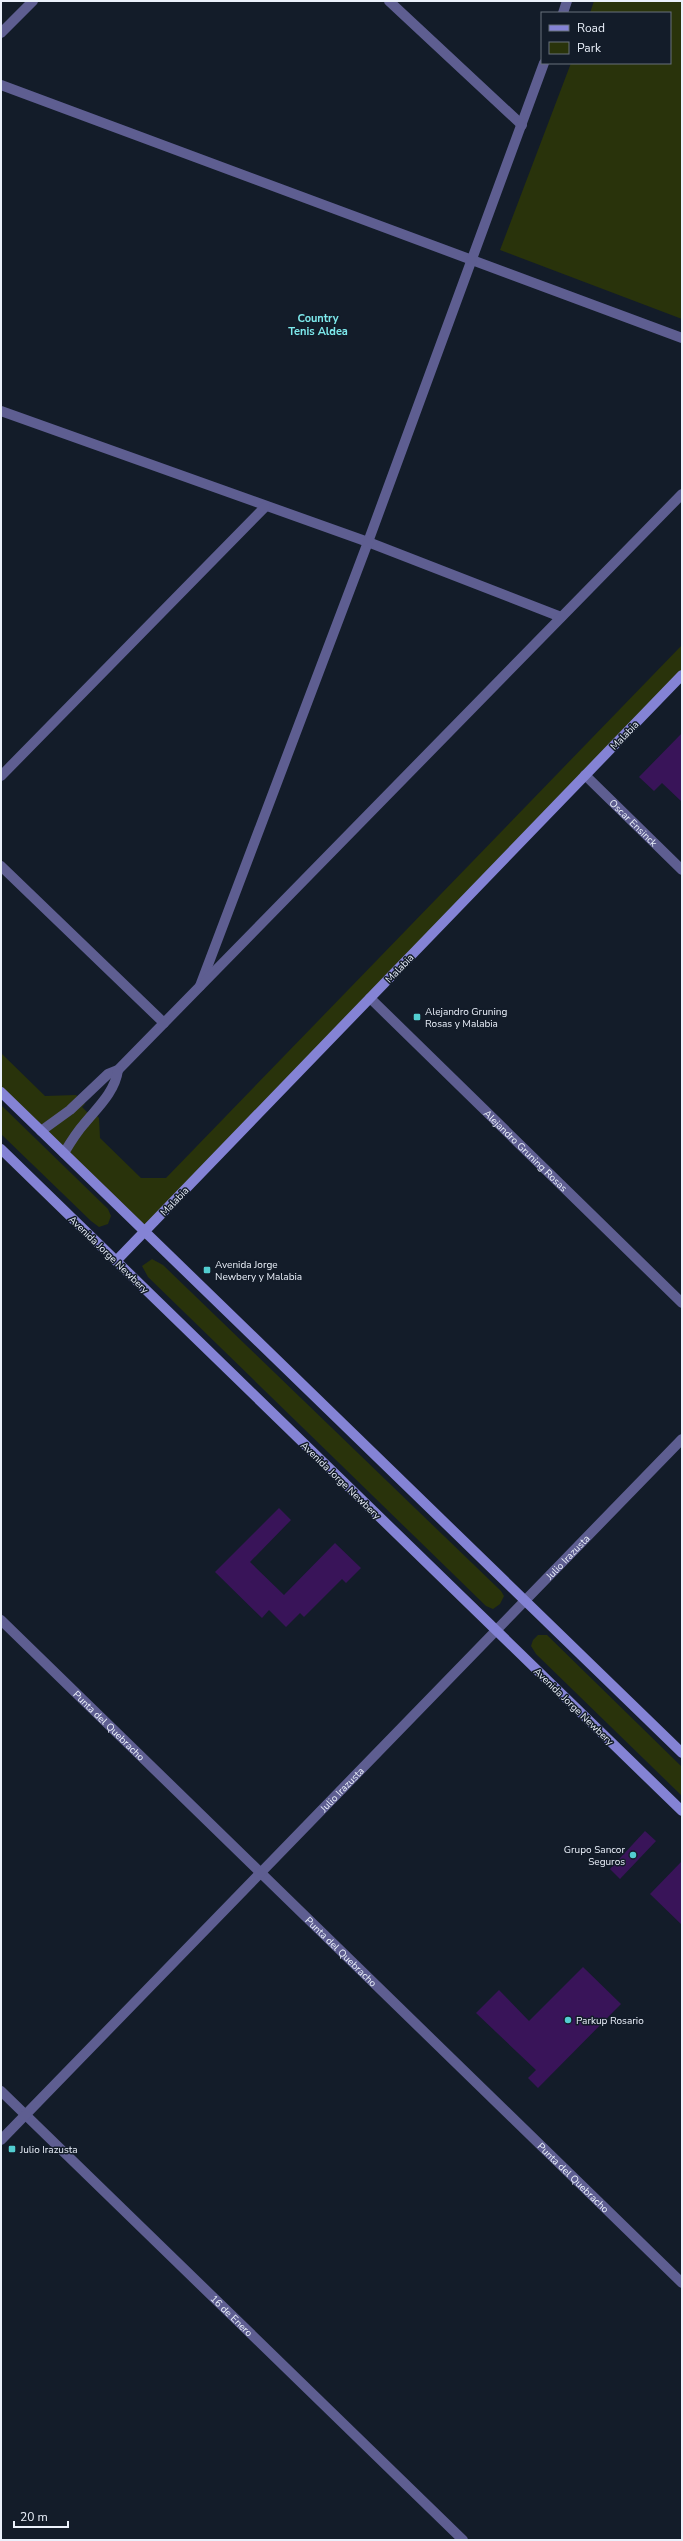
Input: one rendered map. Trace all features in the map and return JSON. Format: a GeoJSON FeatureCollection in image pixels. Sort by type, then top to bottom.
{"type":"FeatureCollection","features":[{"type":"Feature","properties":{"kind":"main road","name":"Malabia"},"geometry":{"type":"LineString","coordinates":[[116,1261],[682,675]]}},
{"type":"Feature","properties":{"kind":"main road"},"geometry":{"type":"LineString","coordinates":[[1,1092],[682,1753]]}},
{"type":"Feature","properties":{"kind":"main road","name":"Avenida Jorge Newbery"},"geometry":{"type":"LineString","coordinates":[[1,1149],[682,1810]]}},
{"type":"Feature","properties":{"kind":"street"},"geometry":{"type":"LineString","coordinates":[[1,33],[33,1]]}},
{"type":"Feature","properties":{"kind":"street"},"geometry":{"type":"LineString","coordinates":[[389,1],[522,125]]}},
{"type":"Feature","properties":{"kind":"street"},"geometry":{"type":"LineString","coordinates":[[563,12],[567,1]]}},
{"type":"Feature","properties":{"kind":"street"},"geometry":{"type":"LineString","coordinates":[[200,986],[368,542],[544,64]]}},
{"type":"Feature","properties":{"kind":"street"},"geometry":{"type":"LineString","coordinates":[[1,85],[682,338]]}},
{"type":"Feature","properties":{"kind":"street"},"geometry":{"type":"LineString","coordinates":[[1,411],[265,507],[368,542],[561,617]]}},
{"type":"Feature","properties":{"kind":"street"},"geometry":{"type":"LineString","coordinates":[[41,1131],[70,1110],[108,1074],[118,1070],[682,494]]}},
{"type":"Feature","properties":{"kind":"street"},"geometry":{"type":"LineString","coordinates":[[1,776],[265,507]]}},
{"type":"Feature","properties":{"kind":"street","name":"Oscar Ensinck"},"geometry":{"type":"LineString","coordinates":[[585,775],[682,870]]}},
{"type":"Feature","properties":{"kind":"street"},"geometry":{"type":"LineString","coordinates":[[1,866],[164,1022]]}},
{"type":"Feature","properties":{"kind":"street","name":"Alejandro Gruning Rosas"},"geometry":{"type":"LineString","coordinates":[[370,998],[682,1303]]}},
{"type":"Feature","properties":{"kind":"street"},"geometry":{"type":"LineString","coordinates":[[64,1153],[84,1124],[104,1102],[117,1079],[118,1070]]}},
{"type":"Feature","properties":{"kind":"street","name":"Julio Irazusta"},"geometry":{"type":"LineString","coordinates":[[1,2140],[682,1439]]}},
{"type":"Feature","properties":{"kind":"street","name":"Punta del Quebracho"},"geometry":{"type":"LineString","coordinates":[[1,1620],[682,2283]]}},
{"type":"Feature","properties":{"kind":"street","name":"16 de Enero"},"geometry":{"type":"LineString","coordinates":[[1,2091],[463,2540]]}},
{"type":"Feature","properties":{"kind":"green space"},"geometry":{"type":"Polygon","coordinates":[[[594,1],[682,1],[682,319],[500,250],[571,64],[671,64],[671,12],[590,12],[594,1]]]}},
{"type":"Feature","properties":{"kind":"green space"},"geometry":{"type":"Polygon","coordinates":[[[682,645],[682,675],[145,1231],[1,1092],[1,1053],[45,1096],[76,1095],[85,1104],[82,1107],[88,1113],[92,1110],[99,1118],[100,1138],[141,1178],[166,1178],[682,645]]]}},
{"type":"Feature","properties":{"kind":"green space"},"geometry":{"type":"Polygon","coordinates":[[[1,1105],[108,1209],[111,1216],[108,1224],[99,1227],[91,1221],[1,1134],[1,1105]]]}},
{"type":"Feature","properties":{"kind":"green space"},"geometry":{"type":"Polygon","coordinates":[[[152,1259],[163,1265],[501,1591],[504,1596],[500,1604],[493,1609],[486,1606],[148,1277],[142,1266],[152,1259]]]}},
{"type":"Feature","properties":{"kind":"green space"},"geometry":{"type":"Polygon","coordinates":[[[538,1635],[547,1635],[682,1767],[682,1796],[536,1654],[531,1646],[533,1640],[538,1635]]]}},
{"type":"Feature","properties":{"kind":"building"},"geometry":{"type":"Polygon","coordinates":[[[682,733],[682,802],[662,783],[654,791],[639,777],[682,733]]]}},
{"type":"Feature","properties":{"kind":"building"},"geometry":{"type":"Polygon","coordinates":[[[279,1508],[291,1520],[250,1562],[284,1595],[335,1543],[361,1568],[346,1583],[342,1579],[304,1617],[300,1613],[286,1627],[269,1610],[262,1618],[215,1572],[279,1508]]]}},
{"type":"Feature","properties":{"kind":"building","name":"Grupo Sancor Seguros"},"geometry":{"type":"Polygon","coordinates":[[[645,1831],[656,1841],[620,1879],[610,1869],[645,1831]]]}},
{"type":"Feature","properties":{"kind":"building"},"geometry":{"type":"Polygon","coordinates":[[[682,1861],[682,1925],[650,1894],[682,1861]]]}},
{"type":"Feature","properties":{"kind":"building","name":"Parkup Rosario"},"geometry":{"type":"Polygon","coordinates":[[[583,1967],[621,2004],[538,2088],[528,2078],[536,2070],[476,2013],[499,1990],[529,2021],[583,1967]]]}},
{"type":"Feature","properties":{"kind":"place","name":"Alejandro Gruning Rosas y Malabia"},"geometry":{"type":"Point","coordinates":[417,1017]}},
{"type":"Feature","properties":{"kind":"place","name":"Avenida Jorge Newbery y Malabia"},"geometry":{"type":"Point","coordinates":[207,1270]}},
{"type":"Feature","properties":{"kind":"place","name":"Grupo Sancor Seguros"},"geometry":{"type":"Point","coordinates":[633,1855]}},
{"type":"Feature","properties":{"kind":"place","name":"Parkup Rosario"},"geometry":{"type":"Point","coordinates":[568,2020]}},
{"type":"Feature","properties":{"kind":"place","name":"Julio Irazusta"},"geometry":{"type":"Point","coordinates":[12,2149]}},
{"type":"Feature","properties":{"kind":"district","name":"Country Tenis Aldea"},"geometry":{"type":"Point","coordinates":[318,324]}}]}
